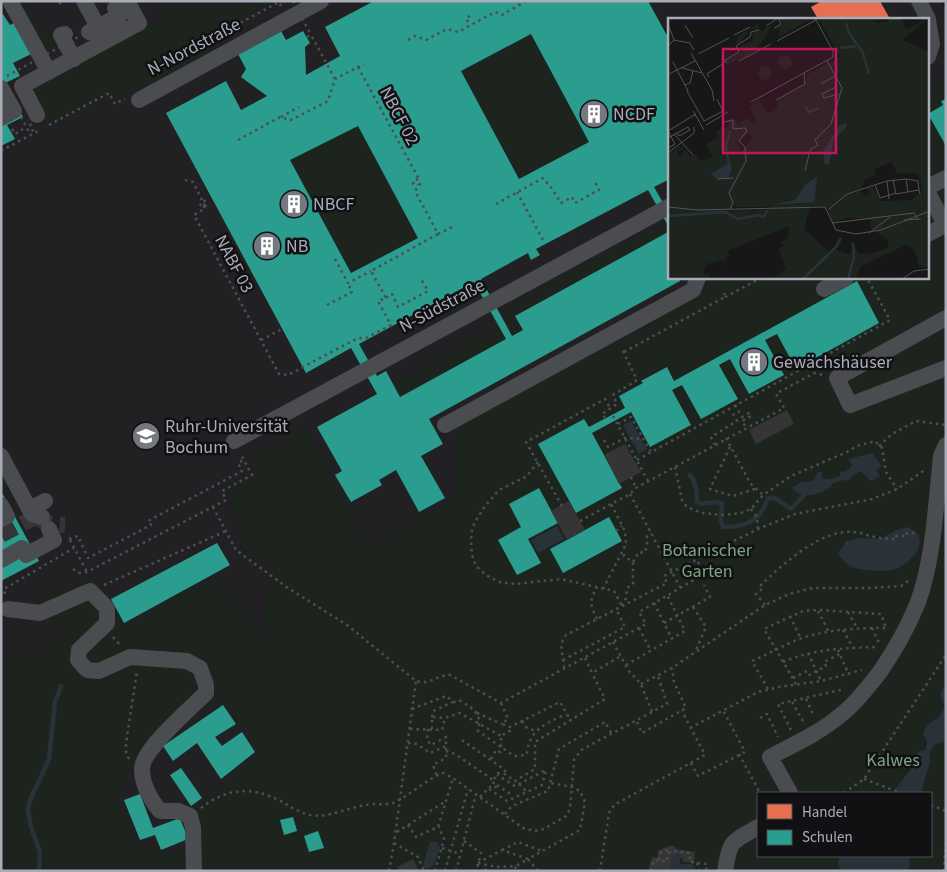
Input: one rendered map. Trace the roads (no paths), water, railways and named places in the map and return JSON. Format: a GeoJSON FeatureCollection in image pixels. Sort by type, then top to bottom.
{"type":"FeatureCollection","features":[{"type":"Feature","properties":{"kind":"street"},"geometry":{"type":"LineString","coordinates":[[10,1],[49,72]]}},
{"type":"Feature","properties":{"kind":"street"},"geometry":{"type":"LineString","coordinates":[[83,27],[84,1]]}},
{"type":"Feature","properties":{"kind":"street","name":"N-Nordstraße"},"geometry":{"type":"LineString","coordinates":[[139,100],[320,1]]}},
{"type":"Feature","properties":{"kind":"street"},"geometry":{"type":"LineString","coordinates":[[918,1],[927,18]]}},
{"type":"Feature","properties":{"kind":"street"},"geometry":{"type":"LineString","coordinates":[[74,59],[61,35],[120,16],[121,4]]}},
{"type":"Feature","properties":{"kind":"street"},"geometry":{"type":"LineString","coordinates":[[9,82],[49,72],[139,23],[121,4]]}},
{"type":"Feature","properties":{"kind":"street"},"geometry":{"type":"LineString","coordinates":[[930,32],[932,44],[930,50]]}},
{"type":"Feature","properties":{"kind":"street"},"geometry":{"type":"LineString","coordinates":[[9,82],[23,119]]}},
{"type":"Feature","properties":{"kind":"street"},"geometry":{"type":"LineString","coordinates":[[9,82],[23,119]]}},
{"type":"Feature","properties":{"kind":"street"},"geometry":{"type":"LineString","coordinates":[[930,186],[946,178]]}},
{"type":"Feature","properties":{"kind":"street"},"geometry":{"type":"LineString","coordinates":[[930,198],[945,225],[930,233]]}},
{"type":"Feature","properties":{"kind":"street","name":"N-Südstraße"},"geometry":{"type":"LineString","coordinates":[[234,441],[668,207]]}},
{"type":"Feature","properties":{"kind":"street"},"geometry":{"type":"LineString","coordinates":[[445,425],[693,290],[698,279]]}},
{"type":"Feature","properties":{"kind":"street"},"geometry":{"type":"LineString","coordinates":[[824,289],[844,279]]}},
{"type":"Feature","properties":{"kind":"street"},"geometry":{"type":"LineString","coordinates":[[946,318],[836,378],[850,405],[946,368]]}},
{"type":"Feature","properties":{"kind":"street"},"geometry":{"type":"LineString","coordinates":[[789,792],[770,757],[816,732],[842,715],[865,692],[897,646],[906,629],[918,601],[927,570],[944,450]]}},
{"type":"Feature","properties":{"kind":"street"},"geometry":{"type":"LineString","coordinates":[[1,456],[54,540],[26,555],[22,548],[1,560]]}},
{"type":"Feature","properties":{"kind":"street"},"geometry":{"type":"LineString","coordinates":[[1,505],[7,516],[1,519]]}},
{"type":"Feature","properties":{"kind":"street"},"geometry":{"type":"LineString","coordinates":[[8,609],[40,613],[90,591],[107,608],[107,623],[79,650],[78,660],[87,670],[99,671],[130,657],[186,662],[200,668],[206,685],[206,693],[148,751],[142,768],[150,798],[160,811],[178,811],[190,816],[193,828],[194,871]]}},
{"type":"Feature","properties":{"kind":"street"},"geometry":{"type":"LineString","coordinates":[[725,871],[729,848],[734,841],[757,828]]}},
{"type":"Feature","properties":{"kind":"waterway"},"geometry":{"type":"LineString","coordinates":[[690,475],[695,484],[697,502],[700,504],[715,502],[722,504],[721,521],[723,527],[739,526],[752,521],[761,512],[768,498],[775,498],[791,509],[804,495]]}},
{"type":"Feature","properties":{"kind":"waterway"},"geometry":{"type":"LineString","coordinates":[[832,481],[842,478]]}},
{"type":"Feature","properties":{"kind":"waterway"},"geometry":{"type":"LineString","coordinates":[[39,871],[40,852],[31,827],[28,810],[30,800],[49,759],[55,702],[61,686]]}},
{"type":"Feature","properties":{"kind":"tunnel"},"geometry":{"type":"LineString","coordinates":[[1,535],[35,517]]}},
{"type":"Feature","properties":{"kind":"tunnel"},"geometry":{"type":"LineString","coordinates":[[37,518],[50,524],[65,525]]}},
{"type":"Feature","properties":{"kind":"place","name":"NCDF"},"geometry":{"type":"Point","coordinates":[594,114]}},
{"type":"Feature","properties":{"kind":"place","name":"NBCF"},"geometry":{"type":"Point","coordinates":[294,204]}},
{"type":"Feature","properties":{"kind":"place","name":"NB"},"geometry":{"type":"Point","coordinates":[267,246]}},
{"type":"Feature","properties":{"kind":"place","name":"Gewächshäuser"},"geometry":{"type":"Point","coordinates":[754,362]}},
{"type":"Feature","properties":{"kind":"place","name":"Ruhr-Universität Bochum"},"geometry":{"type":"Point","coordinates":[146,436]}},
{"type":"Feature","properties":{"kind":"park label","name":"Botanischer Garten"},"geometry":{"type":"Point","coordinates":[707,560]}},
{"type":"Feature","properties":{"kind":"park label","name":"Kalwes"},"geometry":{"type":"Point","coordinates":[893,760]}}]}
